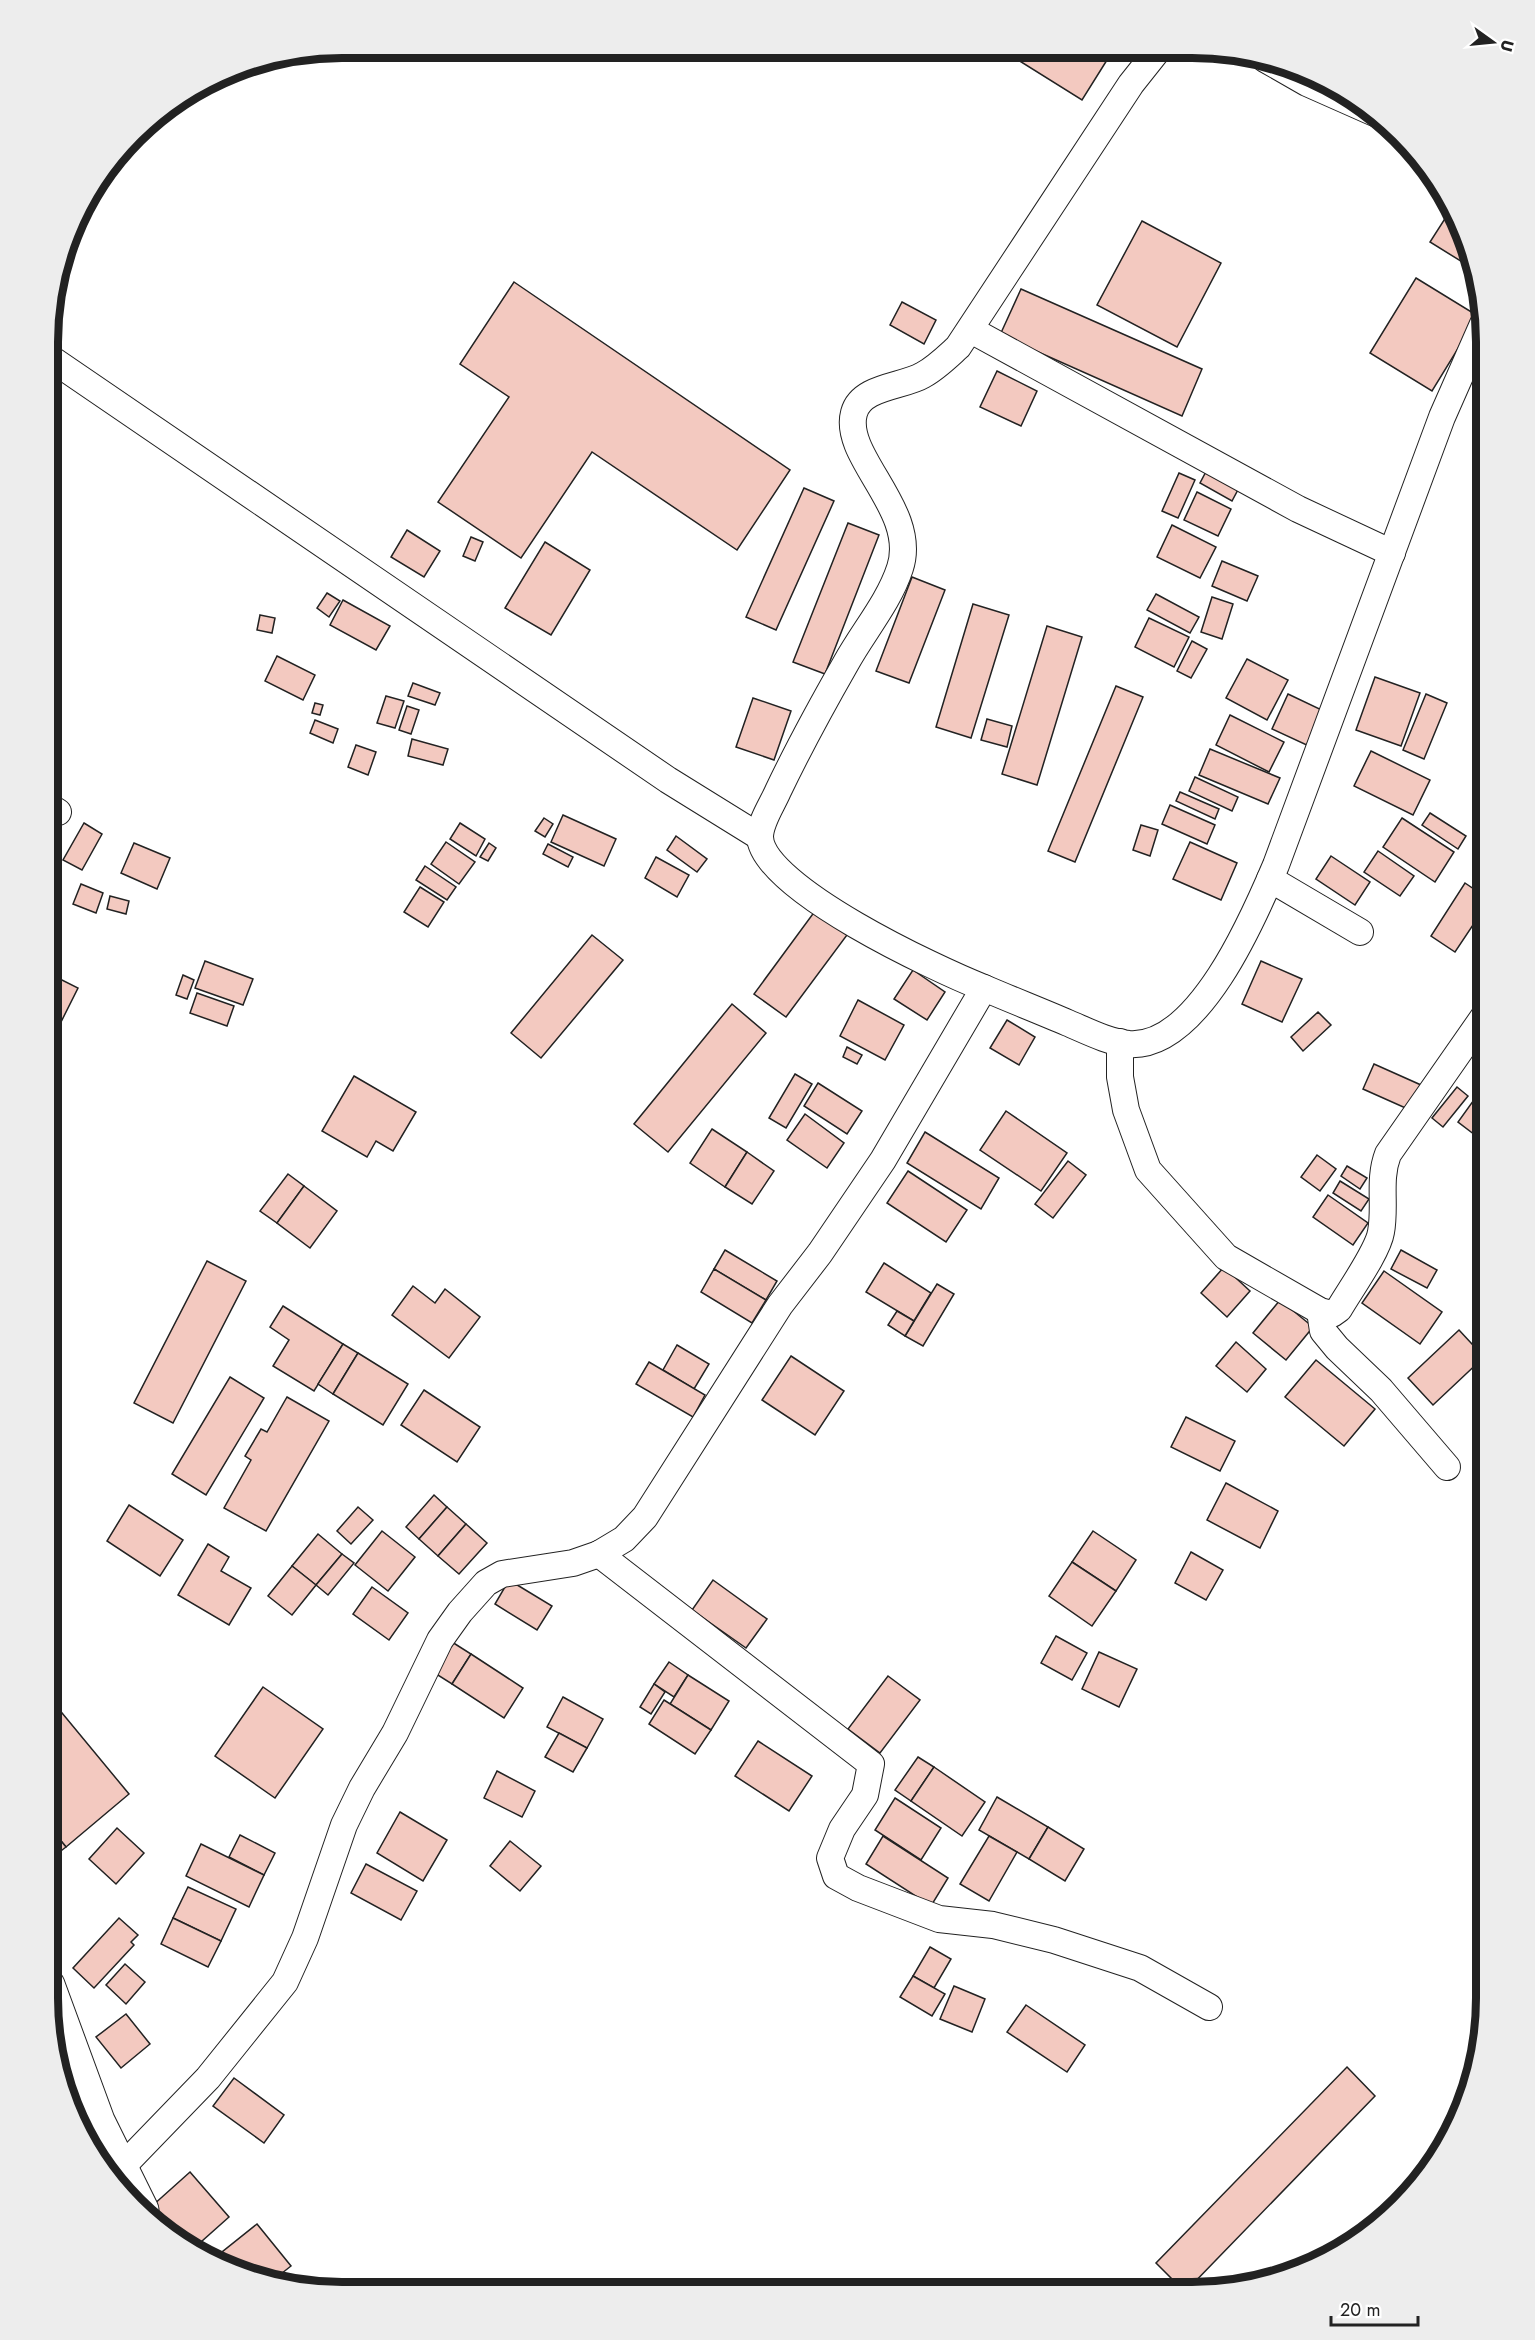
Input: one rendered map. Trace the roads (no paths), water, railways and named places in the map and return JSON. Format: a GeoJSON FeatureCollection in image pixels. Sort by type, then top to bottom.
{"type":"FeatureCollection","features":[{"type":"Feature","properties":{"kind":"street"},"geometry":{"type":"LineString","coordinates":[[1152,58],[1131,84],[958,347],[935,368],[903,384],[868,395],[857,405],[853,426],[858,445],[903,534],[902,560],[880,608],[810,726],[764,822],[760,837],[766,858],[783,877],[861,928],[910,956],[984,988],[1120,1042],[1137,1044],[1161,1037],[1196,1006],[1224,969],[1244,936],[1270,879],[1442,417],[1476,340]]}},
{"type":"Feature","properties":{"kind":"street"},"geometry":{"type":"LineString","coordinates":[[971,330],[1298,509],[1392,553]]}},
{"type":"Feature","properties":{"kind":"street"},"geometry":{"type":"LineString","coordinates":[[58,363],[668,780],[760,837]]}},
{"type":"Feature","properties":{"kind":"street"},"geometry":{"type":"LineString","coordinates":[[1270,879],[1360,932]]}},
{"type":"Feature","properties":{"kind":"street"},"geometry":{"type":"LineString","coordinates":[[109,2155],[208,2078],[285,1982],[305,1938],[344,1825],[362,1788],[395,1733],[440,1640],[460,1612],[486,1584],[502,1574],[573,1563],[599,1554],[624,1539],[645,1516],[780,1305],[820,1253],[883,1160],[984,988]]}},
{"type":"Feature","properties":{"kind":"street"},"geometry":{"type":"LineString","coordinates":[[1120,1042],[1120,1077],[1126,1110],[1148,1170],[1226,1257],[1320,1311],[1332,1314],[1339,1309],[1379,1240],[1382,1223],[1382,1174],[1388,1154],[1476,1028]]}},
{"type":"Feature","properties":{"kind":"street"},"geometry":{"type":"LineString","coordinates":[[1320,1311],[1323,1331],[1381,1390],[1447,1467]]}},
{"type":"Feature","properties":{"kind":"street"},"geometry":{"type":"LineString","coordinates":[[599,1554],[871,1764],[865,1795],[842,1829],[830,1858],[836,1876],[858,1888],[939,1919],[993,1925],[1140,1968],[1209,2007]]}},
{"type":"Feature","properties":{"kind":"street"},"geometry":{"type":"LineString","coordinates":[[59,2015],[109,2155],[122,2177]]}}]}
